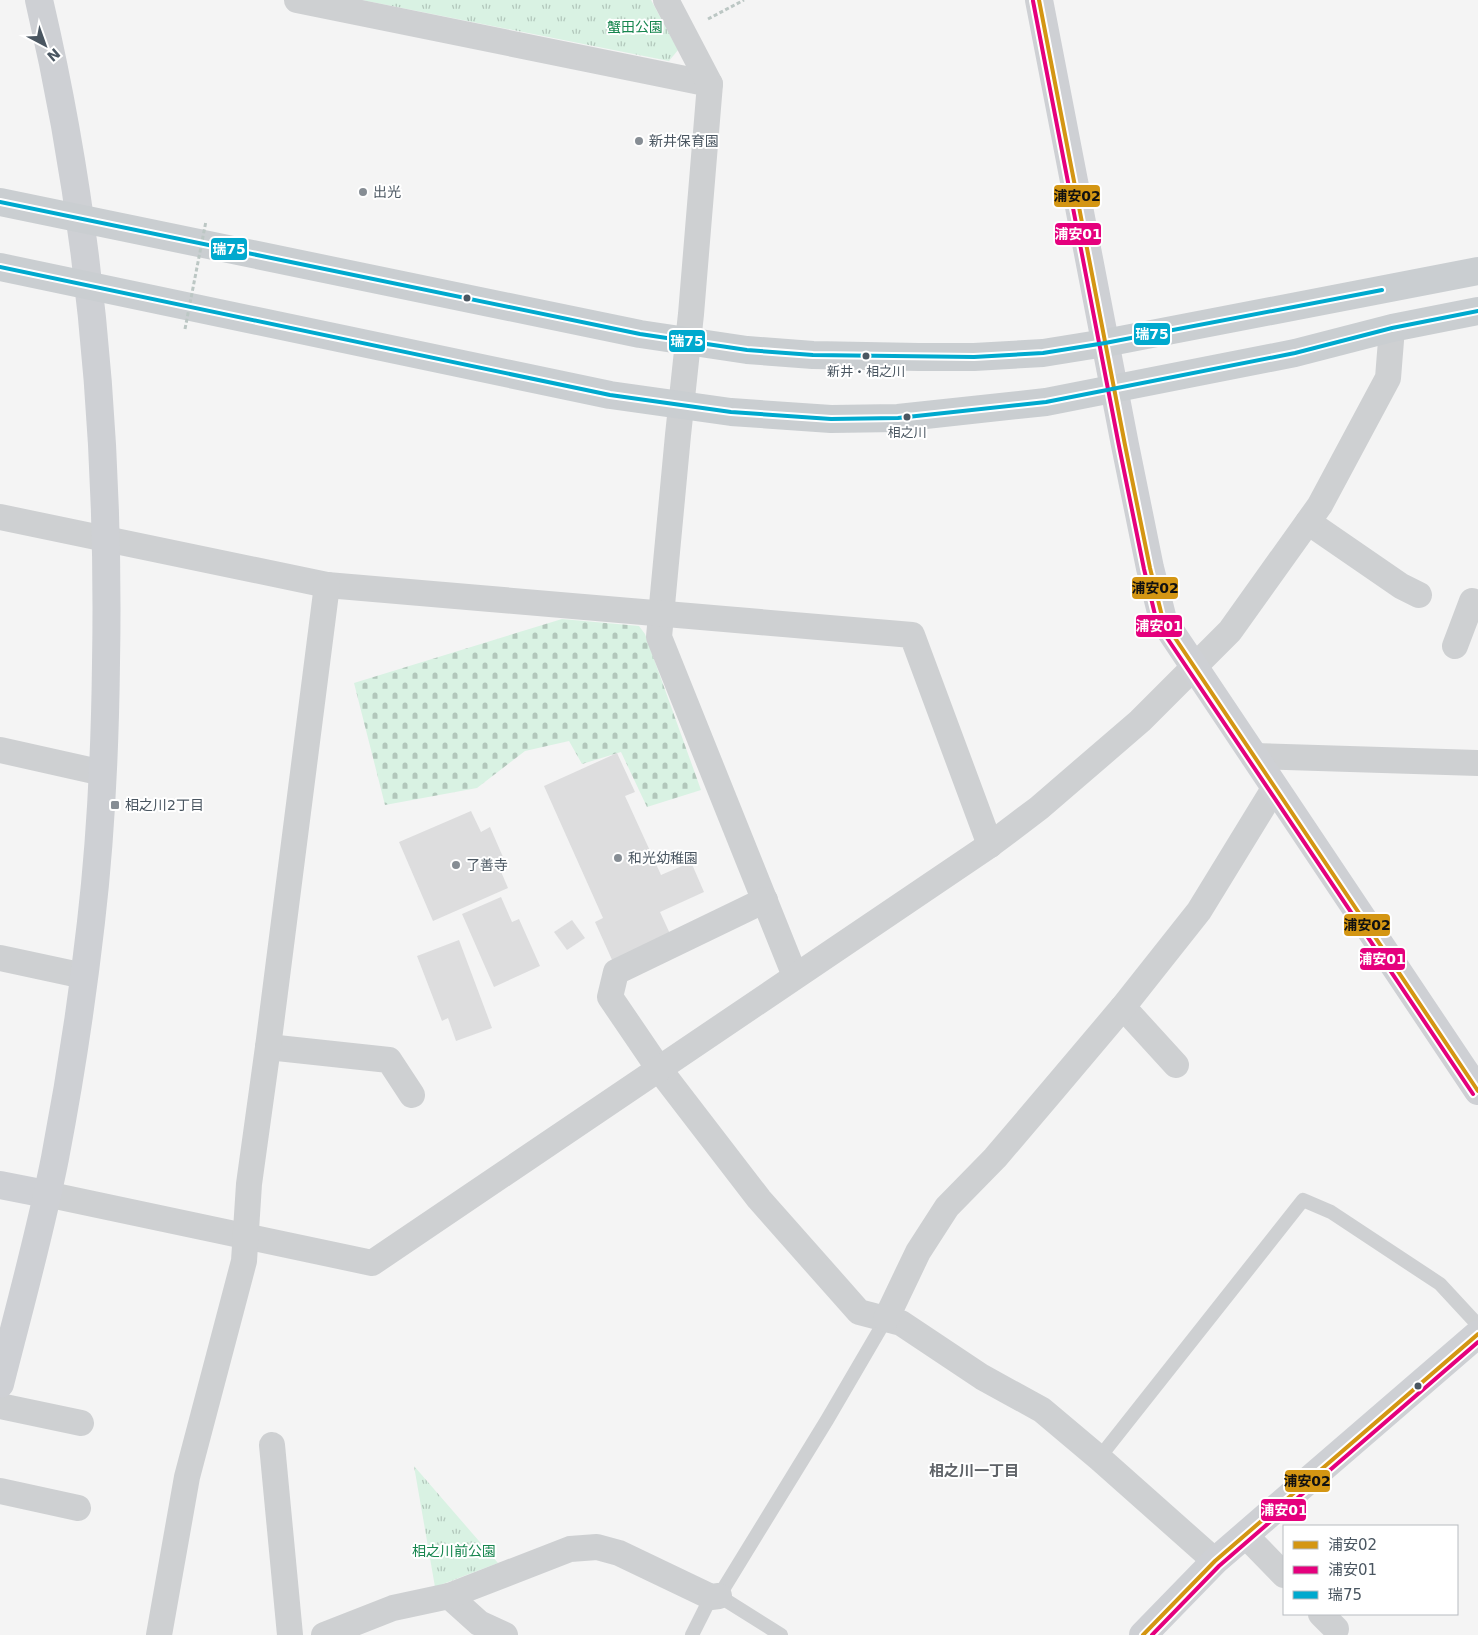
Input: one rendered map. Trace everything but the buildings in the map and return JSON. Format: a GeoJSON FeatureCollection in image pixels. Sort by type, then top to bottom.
{"type":"FeatureCollection","features":[{"type":"Feature","properties":{"kind":"main road"},"geometry":{"type":"LineString","coordinates":[[0,202],[640,334],[747,350],[803,354],[974,357],[1043,353],[1105,343],[1478,271]]}},
{"type":"Feature","properties":{"kind":"main road"},"geometry":{"type":"LineString","coordinates":[[0,267],[610,395],[731,412],[831,419],[898,418],[1046,402],[1295,353],[1392,328],[1478,311]]}},
{"type":"Feature","properties":{"kind":"street"},"geometry":{"type":"LineString","coordinates":[[0,1384],[54,1160],[84,976],[98,851],[103,773],[107,637],[107,540],[104,465],[90,286],[68,139],[39,0]]}},
{"type":"Feature","properties":{"kind":"street"},"geometry":{"type":"LineString","coordinates":[[297,0],[710,84]]}},
{"type":"Feature","properties":{"kind":"street"},"geometry":{"type":"LineString","coordinates":[[666,0],[710,84],[688,342],[659,637],[795,976]]}},
{"type":"Feature","properties":{"kind":"street"},"geometry":{"type":"LineString","coordinates":[[1039,0],[1114,389],[1150,568],[1163,620],[1478,1091]]}},
{"type":"Feature","properties":{"kind":"street"},"geometry":{"type":"LineString","coordinates":[[0,1185],[372,1263],[990,844],[1039,808],[1140,721],[1230,631],[1320,504],[1388,378],[1392,328]]}},
{"type":"Feature","properties":{"kind":"street"},"geometry":{"type":"LineString","coordinates":[[0,518],[327,585],[912,635],[990,844]]}},
{"type":"Feature","properties":{"kind":"street"},"geometry":{"type":"LineString","coordinates":[[1308,522],[1400,586],[1420,595]]}},
{"type":"Feature","properties":{"kind":"street"},"geometry":{"type":"LineString","coordinates":[[158,1635],[187,1477],[244,1261],[249,1184],[327,585]]}},
{"type":"Feature","properties":{"kind":"street"},"geometry":{"type":"LineString","coordinates":[[1455,646],[1473,613]]}},
{"type":"Feature","properties":{"kind":"street"},"geometry":{"type":"LineString","coordinates":[[0,750],[103,773]]}},
{"type":"Feature","properties":{"kind":"street"},"geometry":{"type":"LineString","coordinates":[[1253,756],[1478,763]]}},
{"type":"Feature","properties":{"kind":"street"},"geometry":{"type":"LineString","coordinates":[[886,1319],[918,1252],[947,1207],[995,1158],[1123,1007],[1199,911],[1275,787]]}},
{"type":"Feature","properties":{"kind":"street"},"geometry":{"type":"LineString","coordinates":[[764,900],[616,972],[610,997],[659,1069],[759,1199],[859,1312],[901,1323],[982,1377],[1042,1410],[1215,1560]]}},
{"type":"Feature","properties":{"kind":"street"},"geometry":{"type":"LineString","coordinates":[[0,958],[84,976]]}},
{"type":"Feature","properties":{"kind":"street"},"geometry":{"type":"LineString","coordinates":[[1123,1007],[1176,1065]]}},
{"type":"Feature","properties":{"kind":"street"},"geometry":{"type":"LineString","coordinates":[[268,1047],[389,1060],[412,1096]]}},
{"type":"Feature","properties":{"kind":"street"},"geometry":{"type":"LineString","coordinates":[[1143,1635],[1215,1560],[1478,1334]]}},
{"type":"Feature","properties":{"kind":"street"},"geometry":{"type":"LineString","coordinates":[[0,1406],[81,1423]]}},
{"type":"Feature","properties":{"kind":"street"},"geometry":{"type":"LineString","coordinates":[[272,1445],[290,1635]]}},
{"type":"Feature","properties":{"kind":"street"},"geometry":{"type":"LineString","coordinates":[[0,1491],[78,1508]]}},
{"type":"Feature","properties":{"kind":"street"},"geometry":{"type":"LineString","coordinates":[[1245,1535],[1283,1574]]}},
{"type":"Feature","properties":{"kind":"street"},"geometry":{"type":"LineString","coordinates":[[324,1635],[393,1608],[449,1596],[570,1549],[597,1547],[626,1556],[715,1597]]}},
{"type":"Feature","properties":{"kind":"street"},"geometry":{"type":"LineString","coordinates":[[449,1596],[479,1623],[505,1635]]}},
{"type":"Feature","properties":{"kind":"lane"},"geometry":{"type":"LineString","coordinates":[[1099,1458],[1303,1200],[1331,1212],[1440,1284],[1478,1325]]}},
{"type":"Feature","properties":{"kind":"lane"},"geometry":{"type":"LineString","coordinates":[[692,1635],[827,1420],[886,1319]]}},
{"type":"Feature","properties":{"kind":"lane"},"geometry":{"type":"LineString","coordinates":[[715,1597],[781,1635]]}},
{"type":"Feature","properties":{"kind":"path"},"geometry":{"type":"LineString","coordinates":[[683,32],[744,0]]}},
{"type":"Feature","properties":{"kind":"path"},"geometry":{"type":"LineString","coordinates":[[185,329],[206,221]]}},
{"type":"Feature","properties":{"kind":"green space","name":"蟹田公園"},"geometry":{"type":"Polygon","coordinates":[[[362,0],[651,0],[678,50],[669,61],[362,0]]]}},
{"type":"Feature","properties":{"kind":"green space"},"geometry":{"type":"Polygon","coordinates":[[[562,619],[639,626],[645,634],[701,790],[647,807],[621,752],[582,764],[569,741],[525,751],[477,788],[385,805],[354,683],[562,619]]]}},
{"type":"Feature","properties":{"kind":"green space","name":"相之川前公園"},"geometry":{"type":"Polygon","coordinates":[[[414,1466],[498,1563],[435,1587],[414,1466]]]}},
{"type":"Feature","properties":{"kind":"transit line","name":"浦安02"},"geometry":{"type":"LineString","coordinates":[[1039,0],[1125,445],[1150,568],[1163,620],[1478,1091]]}},
{"type":"Feature","properties":{"kind":"transit line","name":"浦安01"},"geometry":{"type":"LineString","coordinates":[[1033,1],[1119,446],[1157,623],[1473,1094]]}},
{"type":"Feature","properties":{"kind":"transit line","name":"瑞75"},"geometry":{"type":"LineString","coordinates":[[0,202],[640,334],[747,350],[813,355],[974,357],[1043,353],[1382,290]]}},
{"type":"Feature","properties":{"kind":"transit line","name":"瑞75"},"geometry":{"type":"LineString","coordinates":[[0,267],[610,395],[731,412],[831,419],[898,418],[1046,402],[1295,353],[1392,328],[1478,311]]}},
{"type":"Feature","properties":{"kind":"transit line","name":"浦安02"},"geometry":{"type":"LineString","coordinates":[[1143,1635],[1215,1561],[1478,1334]]}},
{"type":"Feature","properties":{"kind":"transit line","name":"浦安01"},"geometry":{"type":"LineString","coordinates":[[1152,1635],[1219,1566],[1478,1342]]}},
{"type":"Feature","properties":{"kind":"place","name":"新井保育園"},"geometry":{"type":"Point","coordinates":[639,141]}},
{"type":"Feature","properties":{"kind":"place","name":"出光"},"geometry":{"type":"Point","coordinates":[363,192]}},
{"type":"Feature","properties":{"kind":"place","name":"新井・相之川"},"geometry":{"type":"Point","coordinates":[866,356]}},
{"type":"Feature","properties":{"kind":"place","name":"相之川"},"geometry":{"type":"Point","coordinates":[907,417]}},
{"type":"Feature","properties":{"kind":"place","name":"相之川2丁目"},"geometry":{"type":"Point","coordinates":[115,805]}},
{"type":"Feature","properties":{"kind":"place","name":"和光幼稚園"},"geometry":{"type":"Point","coordinates":[618,858]}},
{"type":"Feature","properties":{"kind":"place","name":"了善寺"},"geometry":{"type":"Point","coordinates":[456,865]}},
{"type":"Feature","properties":{"kind":"district","name":"相之川一丁目"},"geometry":{"type":"Point","coordinates":[974,1471]}}]}
